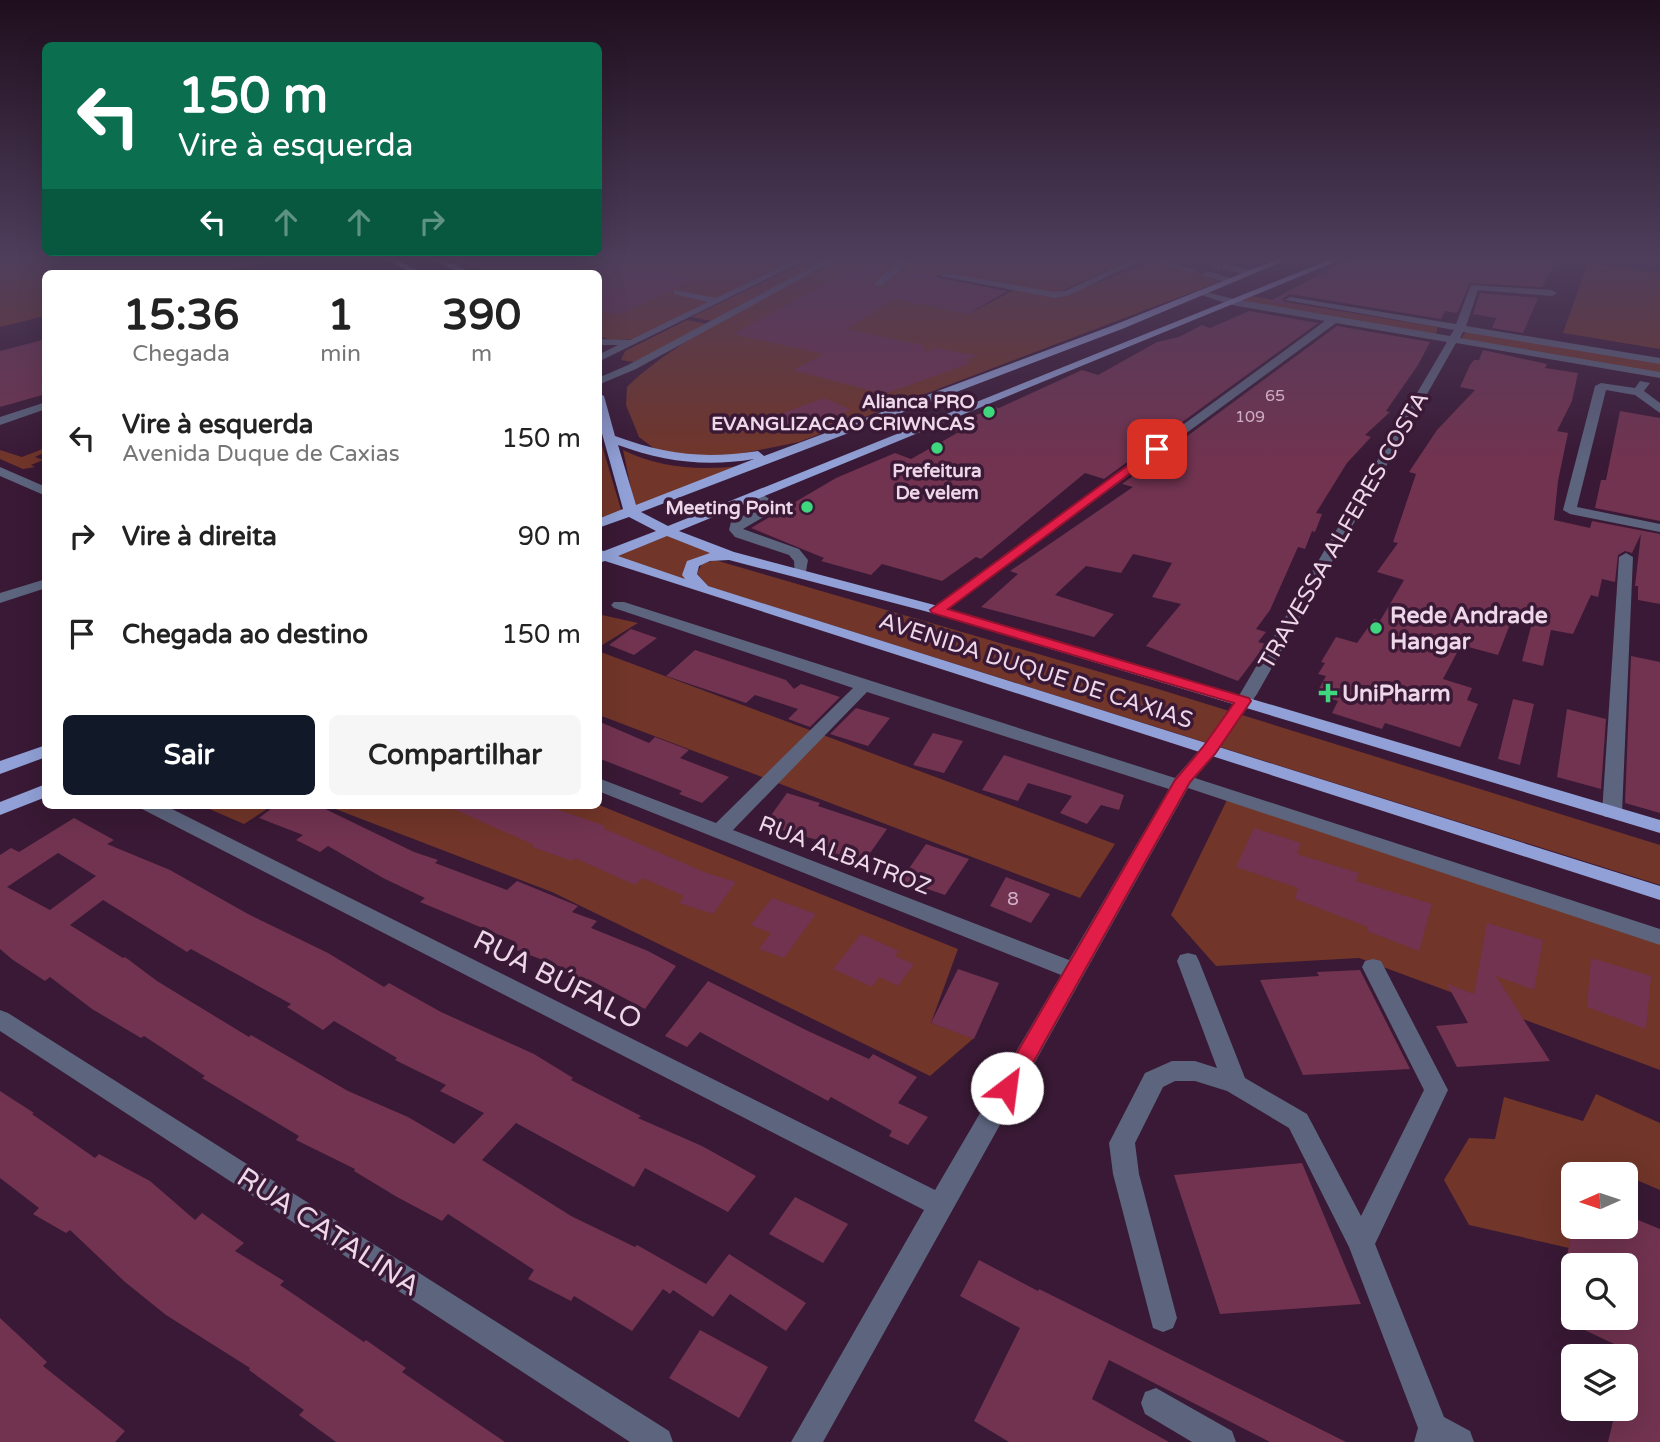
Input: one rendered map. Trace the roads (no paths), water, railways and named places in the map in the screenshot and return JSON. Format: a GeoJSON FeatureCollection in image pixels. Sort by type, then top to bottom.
{"type":"FeatureCollection","features":[{"type":"Feature","properties":{"kind":"main road"},"geometry":{"type":"LineString","coordinates":[[602,523],[1117,327]]}},
{"type":"Feature","properties":{"kind":"main road"},"geometry":{"type":"LineString","coordinates":[[1121,327],[1136,329],[1148,336]]}},
{"type":"Feature","properties":{"kind":"main road"},"geometry":{"type":"LineString","coordinates":[[602,555],[669,532],[1169,327]]}},
{"type":"Feature","properties":{"kind":"main road"},"geometry":{"type":"LineString","coordinates":[[602,410],[631,512]]}},
{"type":"Feature","properties":{"kind":"main road"},"geometry":{"type":"LineString","coordinates":[[610,438],[657,456],[696,461],[718,461],[803,445]]}},
{"type":"Feature","properties":{"kind":"main road","name":"AVENIDA DUQUE DE CAXIAS"},"geometry":{"type":"LineString","coordinates":[[631,512],[669,532],[729,555],[937,610],[1660,827]]}},
{"type":"Feature","properties":{"kind":"main road"},"geometry":{"type":"LineString","coordinates":[[702,589],[689,575],[692,564],[707,558],[729,555]]}},
{"type":"Feature","properties":{"kind":"main road","name":"AVENIDA DUQUE DE CAXIAS"},"geometry":{"type":"LineString","coordinates":[[602,557],[1660,893]]}},
{"type":"Feature","properties":{"kind":"main road"},"geometry":{"type":"LineString","coordinates":[[0,768],[42,752]]}},
{"type":"Feature","properties":{"kind":"main road"},"geometry":{"type":"LineString","coordinates":[[0,808],[42,792]]}},
{"type":"Feature","properties":{"kind":"street"},"geometry":{"type":"LineString","coordinates":[[602,357],[663,327]]}},
{"type":"Feature","properties":{"kind":"street"},"geometry":{"type":"LineString","coordinates":[[602,380],[706,327]]}},
{"type":"Feature","properties":{"kind":"street"},"geometry":{"type":"LineString","coordinates":[[937,610],[1323,327]]}},
{"type":"Feature","properties":{"kind":"street"},"geometry":{"type":"LineString","coordinates":[[1424,327],[1660,353]]}},
{"type":"Feature","properties":{"kind":"street"},"geometry":{"type":"LineString","coordinates":[[1443,327],[1643,382],[1660,409]]}},
{"type":"Feature","properties":{"kind":"street","name":"TRAVESSA ALFERES COSTA"},"geometry":{"type":"LineString","coordinates":[[806,1442],[1182,783],[1243,701],[1458,330]]}},
{"type":"Feature","properties":{"kind":"street"},"geometry":{"type":"LineString","coordinates":[[602,342],[634,342]]}},
{"type":"Feature","properties":{"kind":"street"},"geometry":{"type":"LineString","coordinates":[[1586,345],[1660,361]]}},
{"type":"Feature","properties":{"kind":"street"},"geometry":{"type":"LineString","coordinates":[[619,349],[618,361],[632,367]]}},
{"type":"Feature","properties":{"kind":"street"},"geometry":{"type":"LineString","coordinates":[[1660,375],[1643,382],[1601,386],[1570,510],[1660,528]]}},
{"type":"Feature","properties":{"kind":"street"},"geometry":{"type":"LineString","coordinates":[[0,421],[42,406]]}},
{"type":"Feature","properties":{"kind":"street"},"geometry":{"type":"LineString","coordinates":[[0,471],[42,490]]}},
{"type":"Feature","properties":{"kind":"street"},"geometry":{"type":"LineString","coordinates":[[757,495],[772,505],[736,525],[736,530],[740,534],[798,555],[801,561],[800,574]]}},
{"type":"Feature","properties":{"kind":"street"},"geometry":{"type":"LineString","coordinates":[[1612,813],[1626,557]]}},
{"type":"Feature","properties":{"kind":"street"},"geometry":{"type":"LineString","coordinates":[[0,598],[42,584]]}},
{"type":"Feature","properties":{"kind":"street"},"geometry":{"type":"LineString","coordinates":[[619,605],[864,686],[1182,783],[1660,937]]}},
{"type":"Feature","properties":{"kind":"street"},"geometry":{"type":"LineString","coordinates":[[719,832],[864,686]]}},
{"type":"Feature","properties":{"kind":"street","name":"RUA ALBATROZ"},"geometry":{"type":"LineString","coordinates":[[602,786],[1074,971]]}},
{"type":"Feature","properties":{"kind":"street","name":"RUA BÚFALO"},"geometry":{"type":"LineString","coordinates":[[157,809],[941,1206]]}},
{"type":"Feature","properties":{"kind":"street"},"geometry":{"type":"LineString","coordinates":[[1188,961],[1235,1084]]}},
{"type":"Feature","properties":{"kind":"street"},"geometry":{"type":"LineString","coordinates":[[1361,1244],[1436,1090],[1373,967]]}},
{"type":"Feature","properties":{"kind":"street","name":"RUA CATALINA"},"geometry":{"type":"LineString","coordinates":[[0,1019],[658,1442]]}},
{"type":"Feature","properties":{"kind":"street"},"geometry":{"type":"LineString","coordinates":[[1163,1318],[1126,1174],[1122,1143],[1154,1080],[1172,1071],[1195,1071],[1235,1084],[1298,1121],[1361,1244],[1440,1437]]}},
{"type":"Feature","properties":{"kind":"street"},"geometry":{"type":"LineString","coordinates":[[1156,1403],[1220,1442]]}},
{"type":"Feature","properties":{"kind":"place","name":"Alianca PRO EVANGLIZACAO CRIWNCAS"},"geometry":{"type":"Point","coordinates":[989,412]}},
{"type":"Feature","properties":{"kind":"place","name":"Prefeitura De velem"},"geometry":{"type":"Point","coordinates":[937,448]}},
{"type":"Feature","properties":{"kind":"place","name":"Meeting Point"},"geometry":{"type":"Point","coordinates":[807,507]}},
{"type":"Feature","properties":{"kind":"place","name":"Rede Andrade Hangar"},"geometry":{"type":"Point","coordinates":[1376,628]}},
{"type":"Feature","properties":{"kind":"place","name":"UniPharm"},"geometry":{"type":"Point","coordinates":[1328,693]}}]}
